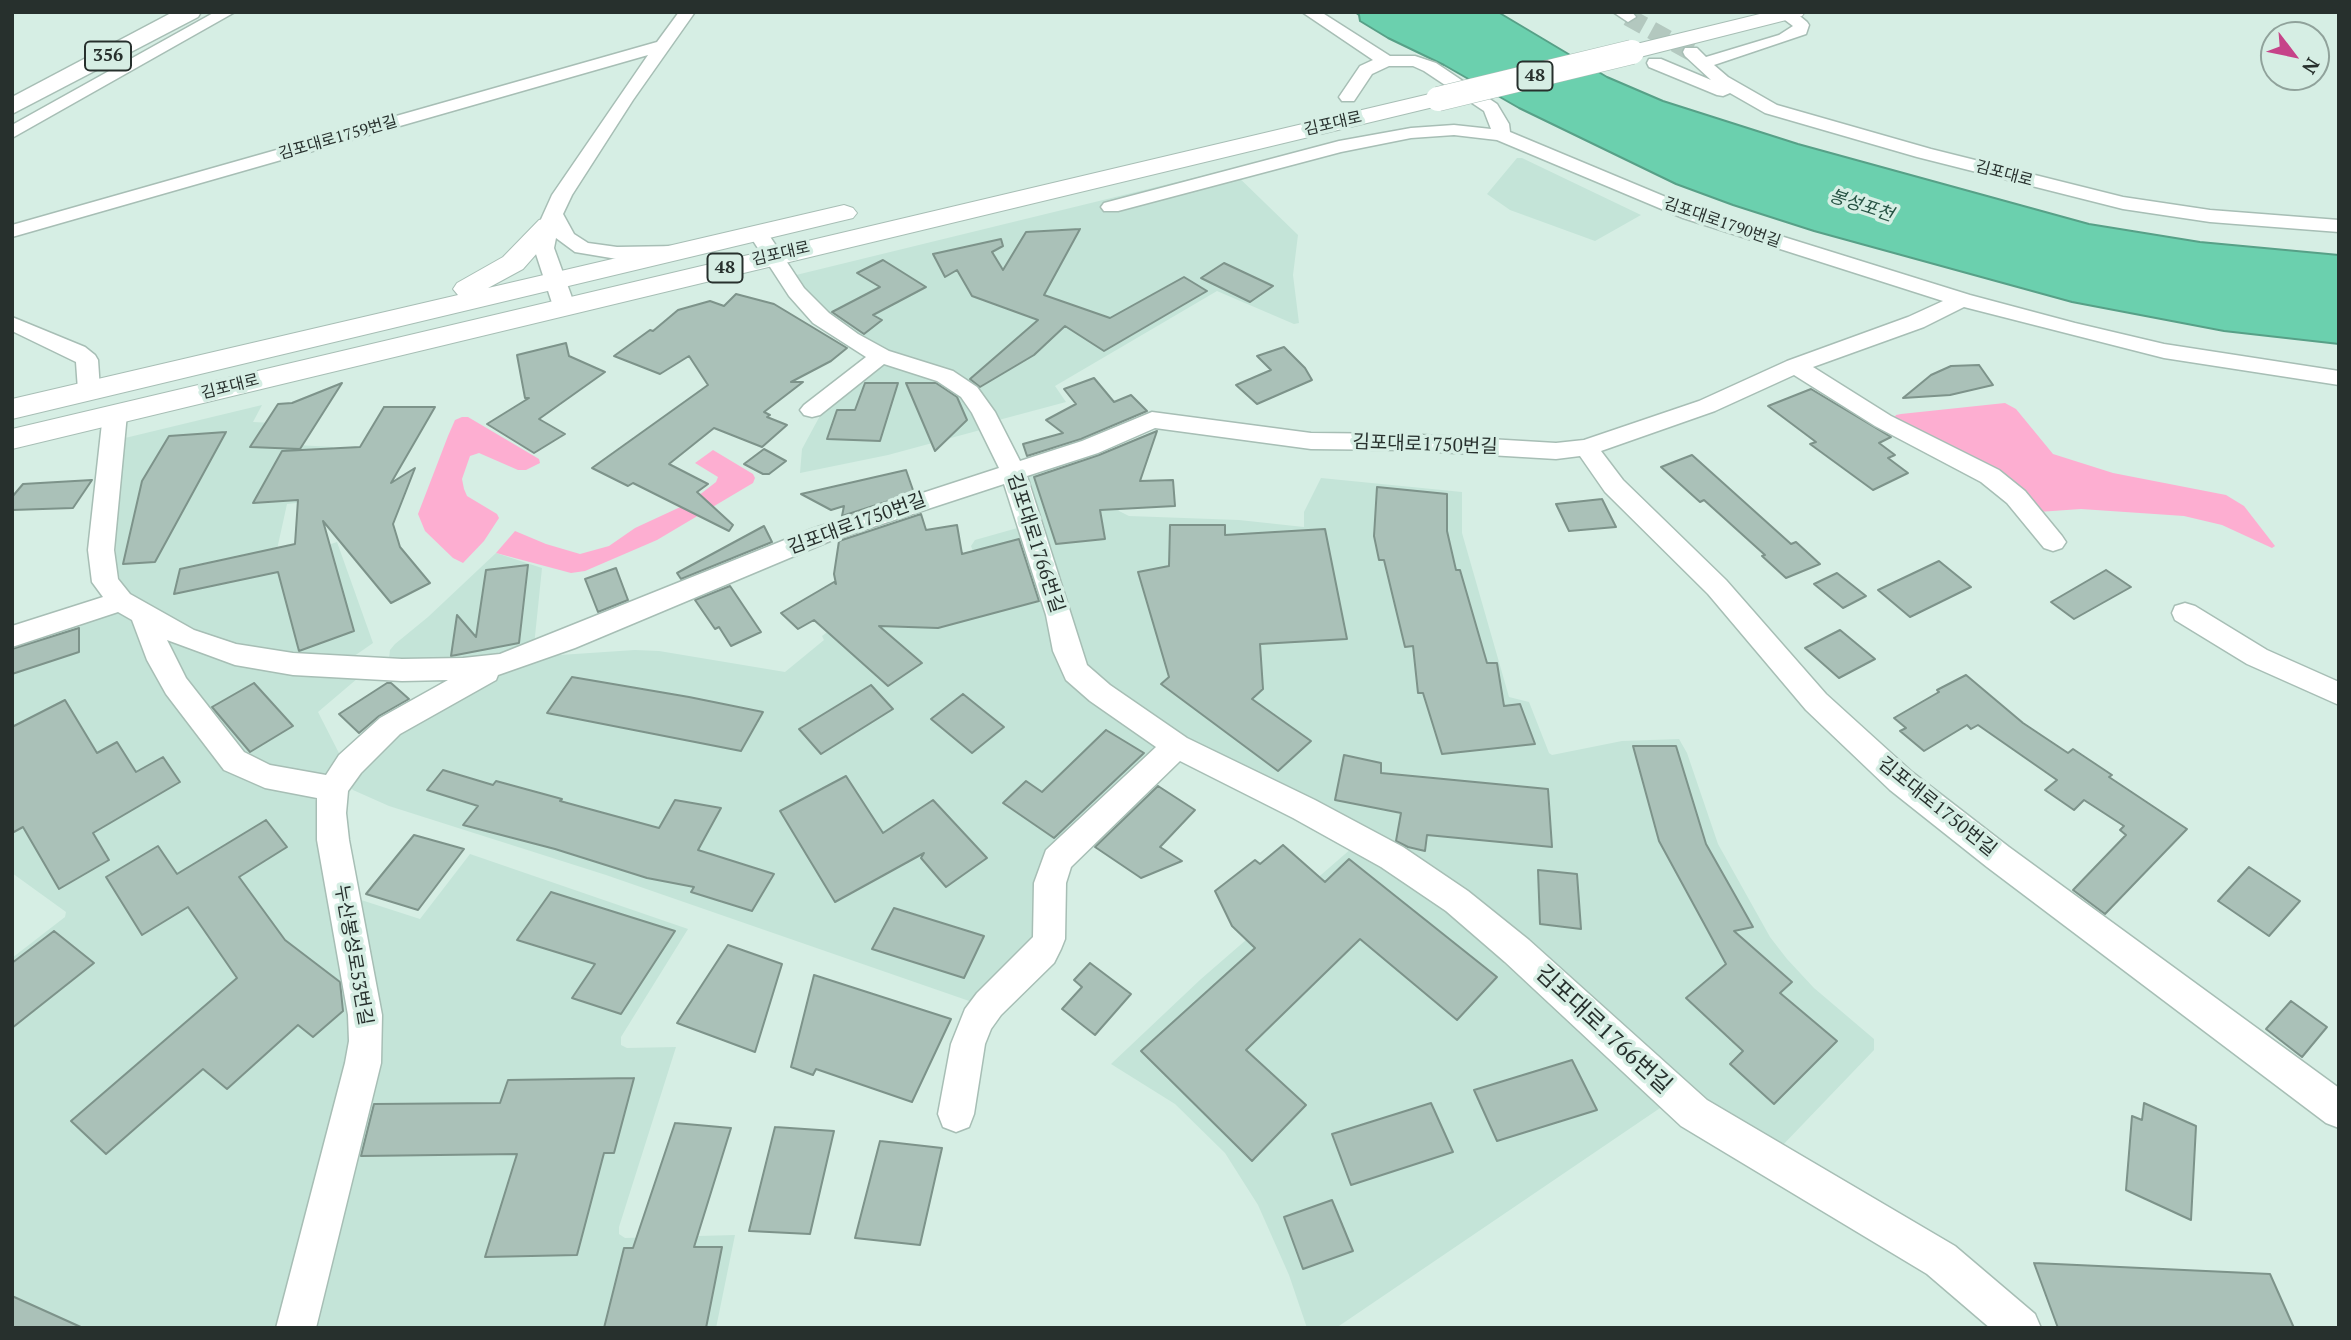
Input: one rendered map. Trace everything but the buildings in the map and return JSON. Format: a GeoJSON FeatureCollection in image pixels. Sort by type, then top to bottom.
{"type":"FeatureCollection","features":[{"type":"Feature","properties":{"kind":"highway","name":"356"},"geometry":{"type":"LineString","coordinates":[[16,103],[172,12]]}},
{"type":"Feature","properties":{"kind":"highway","name":"356"},"geometry":{"type":"LineString","coordinates":[[16,103],[190,12]]}},
{"type":"Feature","properties":{"kind":"main road","name":"김포대로"},"geometry":{"type":"LineString","coordinates":[[1069,161],[1721,12]]}},
{"type":"Feature","properties":{"kind":"main road","name":"김포대로"},"geometry":{"type":"LineString","coordinates":[[12,439],[116,414],[445,320],[930,207],[1140,170],[1791,13]]}},
{"type":"Feature","properties":{"kind":"main road","name":"김포대로"},"geometry":{"type":"LineString","coordinates":[[560,293],[678,252],[764,245],[872,207]]}},
{"type":"Feature","properties":{"kind":"main road"},"geometry":{"type":"LineString","coordinates":[[406,316],[500,272],[523,254],[551,220]]}},
{"type":"Feature","properties":{"kind":"main road","name":"김포대로"},"geometry":{"type":"LineString","coordinates":[[12,409],[406,316],[445,320]]}},
{"type":"Feature","properties":{"kind":"street"},"geometry":{"type":"LineString","coordinates":[[12,133],[227,12]]}},
{"type":"Feature","properties":{"kind":"street"},"geometry":{"type":"LineString","coordinates":[[560,293],[544,248],[551,220],[562,195],[687,12]]}},
{"type":"Feature","properties":{"kind":"street"},"geometry":{"type":"LineString","coordinates":[[1310,12],[1386,61]]}},
{"type":"Feature","properties":{"kind":"street","name":"김포대로"},"geometry":{"type":"LineString","coordinates":[[1791,13],[1801,24],[1800,31],[1786,38],[1697,58],[1722,81],[1771,108],[1899,146],[2123,203],[2210,216],[2339,226]]}},
{"type":"Feature","properties":{"kind":"street","name":"김포대로1759번길"},"geometry":{"type":"LineString","coordinates":[[12,231],[664,45]]}},
{"type":"Feature","properties":{"kind":"street"},"geometry":{"type":"LineString","coordinates":[[1348,97],[1366,70],[1386,61],[1415,61],[1430,66],[1490,108],[1500,124],[1501,135]]}},
{"type":"Feature","properties":{"kind":"street"},"geometry":{"type":"LineString","coordinates":[[1655,63],[1771,108]]}},
{"type":"Feature","properties":{"kind":"street"},"geometry":{"type":"LineString","coordinates":[[1318,128],[1339,147]]}},
{"type":"Feature","properties":{"kind":"street","name":"김포대로1790번길"},"geometry":{"type":"LineString","coordinates":[[1111,207],[1339,147],[1433,130],[1501,135],[1690,214],[1962,300],[2151,348],[2240,365],[2339,378]]}},
{"type":"Feature","properties":{"kind":"street"},"geometry":{"type":"LineString","coordinates":[[1235,148],[1258,169]]}},
{"type":"Feature","properties":{"kind":"street"},"geometry":{"type":"LineString","coordinates":[[1140,170],[1163,194]]}},
{"type":"Feature","properties":{"kind":"street"},"geometry":{"type":"LineString","coordinates":[[551,220],[566,238],[582,248],[617,253],[678,252]]}},
{"type":"Feature","properties":{"kind":"street","name":"김포대로1766번길"},"geometry":{"type":"LineString","coordinates":[[764,245],[796,292],[821,318],[850,339],[881,355],[945,376],[963,387],[983,412],[1013,472],[1059,615],[1067,651],[1076,672],[1100,693],[1177,746],[1304,809],[1392,857],[1425,879],[1517,951],[1694,1113],[1941,1260],[2021,1328]]}},
{"type":"Feature","properties":{"kind":"street","name":"김포대로1750번길"},"geometry":{"type":"LineString","coordinates":[[132,608],[205,646],[293,664],[433,670],[502,664],[619,621],[821,535],[1090,447],[1152,420],[1311,441],[1405,442],[1556,451],[1586,449],[1707,406],[1795,366],[1916,323],[1962,300]]}},
{"type":"Feature","properties":{"kind":"street"},"geometry":{"type":"LineString","coordinates":[[12,323],[77,352],[87,360],[89,390]]}},
{"type":"Feature","properties":{"kind":"street"},"geometry":{"type":"LineString","coordinates":[[812,410],[881,355]]}},
{"type":"Feature","properties":{"kind":"street"},"geometry":{"type":"LineString","coordinates":[[1795,366],[1883,421],[1990,476],[2016,497],[2053,542]]}},
{"type":"Feature","properties":{"kind":"street"},"geometry":{"type":"LineString","coordinates":[[116,414],[101,550],[105,582],[132,608],[176,686],[234,761],[265,776],[333,789],[350,764],[390,726],[422,705],[502,664]]}},
{"type":"Feature","properties":{"kind":"street","name":"김포대로1750번길"},"geometry":{"type":"LineString","coordinates":[[1586,449],[1614,486],[1717,587],[1816,702],[1901,781],[1998,857],[2339,1110]]}},
{"type":"Feature","properties":{"kind":"street"},"geometry":{"type":"LineString","coordinates":[[12,637],[132,608]]}},
{"type":"Feature","properties":{"kind":"street"},"geometry":{"type":"LineString","coordinates":[[2185,613],[2257,657],[2339,694]]}},
{"type":"Feature","properties":{"kind":"street"},"geometry":{"type":"LineString","coordinates":[[956,1114],[968,1044],[977,1020],[989,1004],[1042,952],[1049,939],[1050,883],[1058,860],[1177,746]]}},
{"type":"Feature","properties":{"kind":"street","name":"누산봉성로53번길"},"geometry":{"type":"LineString","coordinates":[[296,1328],[366,1041],[365,1015],[333,840],[333,789]]}},
{"type":"Feature","properties":{"kind":"shaded area"},"geometry":{"type":"Polygon","coordinates":[[[1517,158],[1641,215],[1595,241],[1510,210],[1487,194],[1517,158]]]}},
{"type":"Feature","properties":{"kind":"shaded area"},"geometry":{"type":"Polygon","coordinates":[[[1230,169],[1298,235],[1293,275],[1299,323],[1294,324],[1217,291],[1055,386],[1066,402],[995,421],[986,407],[832,321],[792,276],[1230,169]]]}},
{"type":"Feature","properties":{"kind":"shaded area"},"geometry":{"type":"Polygon","coordinates":[[[881,364],[940,381],[959,391],[984,429],[888,455],[800,473],[802,449],[822,412],[881,364]]]}},
{"type":"Feature","properties":{"kind":"shaded area"},"geometry":{"type":"Polygon","coordinates":[[[2005,403],[2016,409],[2053,454],[2113,473],[2226,495],[2244,506],[2275,546],[2272,548],[2222,525],[2184,516],[2081,509],[2038,512],[1893,420],[1896,415],[1901,414],[2005,403]]]}},
{"type":"Feature","properties":{"kind":"shaded area"},"geometry":{"type":"Polygon","coordinates":[[[262,405],[253,422],[313,425],[297,445],[333,447],[305,502],[287,504],[274,563],[337,542],[373,643],[350,659],[236,646],[206,637],[129,594],[121,583],[116,566],[115,531],[125,438],[262,405]]]}},
{"type":"Feature","properties":{"kind":"shaded area"},"geometry":{"type":"Polygon","coordinates":[[[468,417],[539,459],[540,463],[526,470],[518,470],[479,453],[470,456],[462,479],[467,496],[497,514],[499,518],[484,541],[463,563],[453,558],[425,531],[418,514],[455,420],[468,417]]]}},
{"type":"Feature","properties":{"kind":"shaded area"},"geometry":{"type":"Polygon","coordinates":[[[713,450],[753,474],[753,483],[657,540],[585,571],[571,573],[496,553],[515,531],[580,554],[609,546],[635,528],[689,503],[716,482],[718,477],[695,463],[713,450]]]}},
{"type":"Feature","properties":{"kind":"shaded area"},"geometry":{"type":"Polygon","coordinates":[[[1099,452],[1119,511],[1129,516],[1239,520],[1304,527],[1304,512],[1321,478],[1462,492],[1462,533],[1509,697],[1529,702],[1549,753],[1552,755],[1622,741],[1679,739],[1687,753],[1718,844],[1770,937],[1814,988],[1874,1039],[1874,1050],[1780,1148],[1752,1142],[1566,984],[1179,738],[1088,672],[1024,480],[1029,473],[1099,452]]]}},
{"type":"Feature","properties":{"kind":"shaded area"},"geometry":{"type":"Polygon","coordinates":[[[1021,527],[1058,652],[1158,746],[1047,855],[1036,879],[1036,939],[975,1003],[606,875],[389,806],[353,790],[347,783],[388,736],[511,667],[545,656],[659,651],[785,672],[824,640],[822,636],[861,607],[988,590],[971,546],[975,540],[1021,527]]]}},
{"type":"Feature","properties":{"kind":"shaded area"},"geometry":{"type":"Polygon","coordinates":[[[496,553],[542,568],[534,646],[509,655],[462,661],[389,659],[390,650],[395,644],[496,553]]]}},
{"type":"Feature","properties":{"kind":"shaded area"},"geometry":{"type":"Polygon","coordinates":[[[118,610],[132,618],[179,709],[315,798],[317,806],[353,1041],[281,1328],[12,1328],[12,958],[65,917],[66,912],[12,873],[12,642],[118,610]]]}},
{"type":"Feature","properties":{"kind":"shaded area"},"geometry":{"type":"Polygon","coordinates":[[[174,642],[358,678],[318,712],[343,761],[326,780],[247,761],[196,702],[168,644],[174,642]]]}},
{"type":"Feature","properties":{"kind":"shaded area"},"geometry":{"type":"Polygon","coordinates":[[[1352,848],[1394,871],[1491,943],[1666,1104],[1336,1328],[1307,1328],[1289,1275],[1258,1205],[1225,1153],[1175,1104],[1111,1064],[1201,979],[1352,848]]]}},
{"type":"Feature","properties":{"kind":"shaded area"},"geometry":{"type":"Polygon","coordinates":[[[470,854],[688,929],[621,1037],[621,1045],[627,1048],[676,1047],[619,1234],[625,1238],[735,1235],[716,1328],[311,1328],[377,1060],[355,898],[420,919],[470,854]]]}},
{"type":"Feature","properties":{"kind":"water","name":"봉성포천"},"geometry":{"type":"Polygon","coordinates":[[[1355,12],[1498,12],[1607,77],[1663,101],[1798,144],[2089,224],[2200,242],[2339,255],[2339,344],[2224,331],[2072,302],[1814,231],[1733,205],[1676,184],[1519,108],[1444,65],[1388,38],[1360,21],[1355,12]]]}},
{"type":"Feature","properties":{"kind":"tunnel"},"geometry":{"type":"LineString","coordinates":[[1628,17],[1691,52]]}}]}
